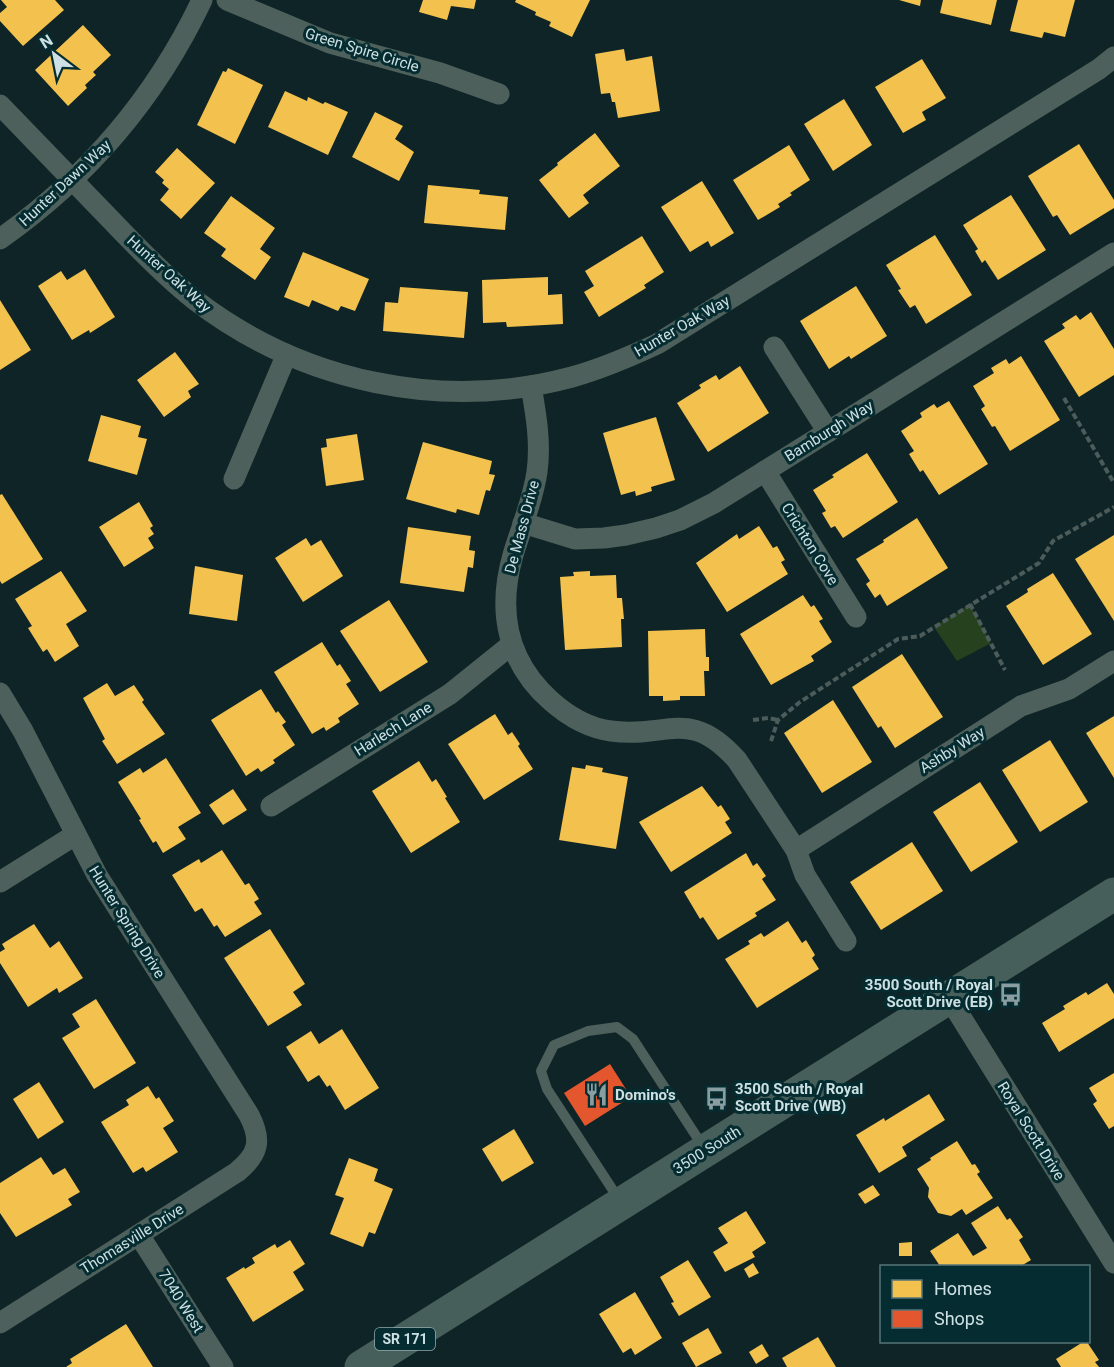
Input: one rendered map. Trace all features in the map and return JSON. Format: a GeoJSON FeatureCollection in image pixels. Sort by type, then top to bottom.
{"type":"FeatureCollection","features":[{"type":"Feature","properties":{"kind":"main road","name":"3500 South"},"geometry":{"type":"LineString","coordinates":[[361,1367],[1114,894]]}},
{"type":"Feature","properties":{"kind":"street","name":"Hunter Dawn Way"},"geometry":{"type":"LineString","coordinates":[[0,239],[34,214],[91,163],[137,108],[178,48],[202,0]]}},
{"type":"Feature","properties":{"kind":"street","name":"Green Spire Circle"},"geometry":{"type":"LineString","coordinates":[[227,0],[330,43],[440,73],[499,94]]}},
{"type":"Feature","properties":{"kind":"street","name":"Hunter Oak Way"},"geometry":{"type":"LineString","coordinates":[[0,105],[138,247],[194,299],[223,320],[286,356],[351,378],[390,386],[442,391],[475,391],[531,386],[572,377],[657,344],[1114,57]]}},
{"type":"Feature","properties":{"kind":"street","name":"Bamburgh Way"},"geometry":{"type":"LineString","coordinates":[[523,523],[575,539],[626,535],[680,520],[714,503],[1114,253]]}},
{"type":"Feature","properties":{"kind":"street"},"geometry":{"type":"LineString","coordinates":[[774,347],[828,432]]}},
{"type":"Feature","properties":{"kind":"street"},"geometry":{"type":"LineString","coordinates":[[234,479],[286,356]]}},
{"type":"Feature","properties":{"kind":"street","name":"De Mass Drive"},"geometry":{"type":"LineString","coordinates":[[531,386],[536,414],[538,454],[534,489],[510,568],[506,595],[507,630],[518,660],[548,699],[577,721],[611,731],[630,732],[680,727],[693,729],[717,740],[737,760],[796,850],[805,875],[846,941]]}},
{"type":"Feature","properties":{"kind":"street","name":"Crichton Cove"},"geometry":{"type":"LineString","coordinates":[[765,471],[856,616]]}},
{"type":"Feature","properties":{"kind":"street","name":"Harlech Lane"},"geometry":{"type":"LineString","coordinates":[[271,806],[455,690],[511,645]]}},
{"type":"Feature","properties":{"kind":"street","name":"Ashby Way"},"geometry":{"type":"LineString","coordinates":[[796,850],[1021,706],[1069,689],[1114,661]]}},
{"type":"Feature","properties":{"kind":"street","name":"Hunter Spring Drive"},"geometry":{"type":"LineString","coordinates":[[0,693],[23,731],[97,875],[249,1115],[256,1130],[256,1147]]}},
{"type":"Feature","properties":{"kind":"street"},"geometry":{"type":"LineString","coordinates":[[0,882],[75,835]]}},
{"type":"Feature","properties":{"kind":"street","name":"Royal Scott Drive"},"geometry":{"type":"LineString","coordinates":[[949,998],[1114,1263]]}},
{"type":"Feature","properties":{"kind":"street","name":"Thomasville Drive"},"geometry":{"type":"LineString","coordinates":[[0,1323],[237,1172],[252,1157],[256,1147]]}},
{"type":"Feature","properties":{"kind":"street","name":"7040 West"},"geometry":{"type":"LineString","coordinates":[[139,1235],[223,1367]]}},
{"type":"Feature","properties":{"kind":"lane"},"geometry":{"type":"LineString","coordinates":[[622,1204],[547,1089],[541,1071],[554,1045],[588,1031],[617,1027],[633,1039],[706,1151]]}},
{"type":"Feature","properties":{"kind":"path"},"geometry":{"type":"LineString","coordinates":[[1064,398],[1114,483]]}},
{"type":"Feature","properties":{"kind":"path"},"geometry":{"type":"LineString","coordinates":[[771,741],[778,720],[800,702],[898,639],[920,636],[1039,563],[1053,541],[1114,507]]}},
{"type":"Feature","properties":{"kind":"path"},"geometry":{"type":"LineString","coordinates":[[970,604],[1005,670]]}},
{"type":"Feature","properties":{"kind":"path"},"geometry":{"type":"LineString","coordinates":[[753,720],[768,718],[778,720]]}},
{"type":"Feature","properties":{"kind":"green space"},"geometry":{"type":"Polygon","coordinates":[[[970,604],[991,643],[957,661],[934,627],[970,604]]]}},
{"type":"Feature","properties":{"kind":"building: Homes"},"geometry":{"type":"Polygon","coordinates":[[[1,0],[55,0],[64,10],[23,46],[0,21],[0,13],[7,7],[1,0]]]}},
{"type":"Feature","properties":{"kind":"building: Homes"},"geometry":{"type":"Polygon","coordinates":[[[423,0],[476,0],[474,9],[451,6],[447,20],[419,12],[423,0]]]}},
{"type":"Feature","properties":{"kind":"building: Homes"},"geometry":{"type":"Polygon","coordinates":[[[516,0],[590,0],[572,37],[549,26],[551,22],[535,15],[536,12],[515,2],[516,0]]]}},
{"type":"Feature","properties":{"kind":"building: Homes"},"geometry":{"type":"Polygon","coordinates":[[[899,0],[921,0],[920,6],[899,0]]]}},
{"type":"Feature","properties":{"kind":"building: Homes"},"geometry":{"type":"Polygon","coordinates":[[[943,0],[997,0],[991,25],[940,13],[943,0]]]}},
{"type":"Feature","properties":{"kind":"building: Homes"},"geometry":{"type":"Polygon","coordinates":[[[1018,0],[1075,0],[1065,37],[1044,32],[1042,38],[1010,31],[1018,0]]]}},
{"type":"Feature","properties":{"kind":"building: Homes"},"geometry":{"type":"Polygon","coordinates":[[[83,25],[111,55],[93,72],[96,75],[85,85],[87,88],[68,106],[35,70],[83,25]]]}},
{"type":"Feature","properties":{"kind":"building: Homes"},"geometry":{"type":"Polygon","coordinates":[[[624,49],[626,61],[652,56],[660,111],[618,118],[615,102],[612,102],[610,93],[601,94],[595,54],[624,49]]]}},
{"type":"Feature","properties":{"kind":"building: Homes"},"geometry":{"type":"Polygon","coordinates":[[[922,59],[946,98],[922,112],[926,120],[903,133],[875,87],[922,59]]]}},
{"type":"Feature","properties":{"kind":"building: Homes"},"geometry":{"type":"Polygon","coordinates":[[[228,68],[263,85],[235,144],[197,125],[223,71],[226,72],[228,68]]]}},
{"type":"Feature","properties":{"kind":"building: Homes"},"geometry":{"type":"Polygon","coordinates":[[[285,91],[307,101],[308,97],[348,112],[328,155],[268,127],[285,91]]]}},
{"type":"Feature","properties":{"kind":"building: Homes"},"geometry":{"type":"Polygon","coordinates":[[[844,99],[872,145],[833,171],[804,124],[844,99]]]}},
{"type":"Feature","properties":{"kind":"building: Homes"},"geometry":{"type":"Polygon","coordinates":[[[375,112],[403,126],[395,139],[414,152],[399,181],[352,157],[375,112]]]}},
{"type":"Feature","properties":{"kind":"building: Homes"},"geometry":{"type":"Polygon","coordinates":[[[595,133],[620,166],[583,195],[589,203],[569,218],[539,180],[595,133]]]}},
{"type":"Feature","properties":{"kind":"building: Homes"},"geometry":{"type":"Polygon","coordinates":[[[1079,144],[1114,200],[1114,208],[1070,235],[1057,215],[1053,217],[1028,176],[1079,144]]]}},
{"type":"Feature","properties":{"kind":"building: Homes"},"geometry":{"type":"Polygon","coordinates":[[[789,145],[810,180],[790,193],[792,195],[778,204],[780,207],[758,220],[733,180],[789,145]]]}},
{"type":"Feature","properties":{"kind":"building: Homes"},"geometry":{"type":"Polygon","coordinates":[[[177,148],[215,183],[181,219],[160,200],[169,189],[162,183],[164,180],[155,172],[177,148]]]}},
{"type":"Feature","properties":{"kind":"building: Homes"},"geometry":{"type":"Polygon","coordinates":[[[702,181],[734,233],[711,247],[708,241],[690,252],[661,207],[702,181]]]}},
{"type":"Feature","properties":{"kind":"building: Homes"},"geometry":{"type":"Polygon","coordinates":[[[428,185],[480,190],[479,194],[508,197],[505,230],[424,223],[428,185]]]}},
{"type":"Feature","properties":{"kind":"building: Homes"},"geometry":{"type":"Polygon","coordinates":[[[1011,195],[1046,250],[998,280],[985,260],[982,263],[975,251],[978,249],[963,225],[1011,195]]]}},
{"type":"Feature","properties":{"kind":"building: Homes"},"geometry":{"type":"Polygon","coordinates":[[[231,196],[275,228],[260,249],[271,257],[255,280],[221,256],[226,249],[204,233],[231,196]]]}},
{"type":"Feature","properties":{"kind":"building: Homes"},"geometry":{"type":"Polygon","coordinates":[[[935,235],[972,295],[926,324],[915,305],[910,308],[886,265],[935,235]]]}},
{"type":"Feature","properties":{"kind":"building: Homes"},"geometry":{"type":"Polygon","coordinates":[[[642,236],[664,272],[644,285],[646,288],[599,317],[584,292],[594,286],[585,271],[642,236]]]}},
{"type":"Feature","properties":{"kind":"building: Homes"},"geometry":{"type":"Polygon","coordinates":[[[303,252],[369,279],[355,311],[341,306],[338,311],[312,300],[309,307],[284,297],[303,252]]]}},
{"type":"Feature","properties":{"kind":"building: Homes"},"geometry":{"type":"Polygon","coordinates":[[[85,269],[115,317],[90,333],[89,330],[72,340],[38,286],[61,271],[67,280],[85,269]]]}},
{"type":"Feature","properties":{"kind":"building: Homes"},"geometry":{"type":"Polygon","coordinates":[[[548,277],[548,295],[562,294],[563,324],[507,327],[506,322],[483,323],[482,280],[548,277]]]}},
{"type":"Feature","properties":{"kind":"building: Homes"},"geometry":{"type":"Polygon","coordinates":[[[856,286],[887,336],[851,359],[849,356],[829,369],[800,321],[856,286]]]}},
{"type":"Feature","properties":{"kind":"building: Homes"},"geometry":{"type":"Polygon","coordinates":[[[400,287],[468,292],[464,338],[383,331],[385,302],[398,303],[400,287]]]}},
{"type":"Feature","properties":{"kind":"building: Homes"},"geometry":{"type":"Polygon","coordinates":[[[0,300],[31,350],[0,370],[0,300]]]}},
{"type":"Feature","properties":{"kind":"building: Homes"},"geometry":{"type":"Polygon","coordinates":[[[1091,312],[1114,349],[1114,375],[1079,397],[1044,341],[1065,328],[1062,324],[1076,315],[1080,320],[1091,312]]]}},
{"type":"Feature","properties":{"kind":"building: Homes"},"geometry":{"type":"Polygon","coordinates":[[[175,352],[199,384],[188,391],[191,397],[164,417],[137,380],[175,352]]]}},
{"type":"Feature","properties":{"kind":"building: Homes"},"geometry":{"type":"Polygon","coordinates":[[[1021,356],[1060,420],[1010,451],[995,426],[992,427],[981,409],[985,406],[973,386],[994,373],[991,368],[1006,359],[1009,364],[1021,356]]]}},
{"type":"Feature","properties":{"kind":"building: Homes"},"geometry":{"type":"Polygon","coordinates":[[[740,366],[769,413],[708,452],[677,403],[701,388],[699,385],[716,375],[719,380],[740,366]]]}},
{"type":"Feature","properties":{"kind":"building: Homes"},"geometry":{"type":"Polygon","coordinates":[[[949,401],[988,464],[939,495],[923,470],[920,472],[909,454],[914,451],[901,431],[922,417],[920,413],[934,404],[937,408],[949,401]]]}},
{"type":"Feature","properties":{"kind":"building: Homes"},"geometry":{"type":"Polygon","coordinates":[[[101,415],[141,426],[138,437],[147,439],[137,475],[88,461],[101,415]]]}},
{"type":"Feature","properties":{"kind":"building: Homes"},"geometry":{"type":"Polygon","coordinates":[[[656,417],[675,480],[651,487],[652,491],[636,496],[635,491],[621,495],[603,433],[656,417]]]}},
{"type":"Feature","properties":{"kind":"building: Homes"},"geometry":{"type":"Polygon","coordinates":[[[357,434],[364,480],[326,486],[321,448],[327,447],[326,439],[357,434]]]}},
{"type":"Feature","properties":{"kind":"building: Homes"},"geometry":{"type":"Polygon","coordinates":[[[423,442],[492,461],[489,474],[495,475],[490,491],[486,490],[479,515],[457,509],[456,513],[406,499],[423,442]]]}},
{"type":"Feature","properties":{"kind":"building: Homes"},"geometry":{"type":"Polygon","coordinates":[[[867,453],[898,502],[843,538],[835,526],[831,528],[822,513],[826,511],[813,490],[867,453]]]}},
{"type":"Feature","properties":{"kind":"building: Homes"},"geometry":{"type":"Polygon","coordinates":[[[2,494],[43,559],[2,584],[0,581],[0,495],[2,494]]]}},
{"type":"Feature","properties":{"kind":"building: Homes"},"geometry":{"type":"Polygon","coordinates":[[[139,502],[153,526],[150,528],[154,534],[148,538],[154,548],[124,567],[99,527],[139,502]]]}},
{"type":"Feature","properties":{"kind":"building: Homes"},"geometry":{"type":"Polygon","coordinates":[[[917,518],[948,568],[887,606],[880,594],[875,598],[866,584],[870,581],[856,559],[917,518]]]}},
{"type":"Feature","properties":{"kind":"building: Homes"},"geometry":{"type":"Polygon","coordinates":[[[759,526],[773,548],[777,546],[785,560],[781,562],[788,574],[727,612],[696,563],[737,534],[739,539],[759,526]]]}},
{"type":"Feature","properties":{"kind":"building: Homes"},"geometry":{"type":"Polygon","coordinates":[[[408,527],[471,536],[469,550],[475,551],[473,568],[468,567],[464,592],[400,583],[408,527]]]}},
{"type":"Feature","properties":{"kind":"building: Homes"},"geometry":{"type":"Polygon","coordinates":[[[1114,535],[1114,621],[1075,559],[1114,535]]]}},
{"type":"Feature","properties":{"kind":"building: Homes"},"geometry":{"type":"Polygon","coordinates":[[[306,538],[311,546],[321,540],[343,576],[303,602],[275,558],[306,538]]]}},
{"type":"Feature","properties":{"kind":"building: Homes"},"geometry":{"type":"Polygon","coordinates":[[[195,566],[243,575],[237,621],[189,614],[195,566]]]}},
{"type":"Feature","properties":{"kind":"building: Homes"},"geometry":{"type":"Polygon","coordinates":[[[61,571],[87,611],[66,624],[79,646],[55,662],[47,649],[43,652],[28,628],[32,626],[15,599],[61,571]]]}},
{"type":"Feature","properties":{"kind":"building: Homes"},"geometry":{"type":"Polygon","coordinates":[[[590,571],[590,576],[616,575],[617,598],[622,598],[624,619],[621,619],[622,647],[565,650],[560,577],[574,576],[573,572],[590,571]]]}},
{"type":"Feature","properties":{"kind":"building: Homes"},"geometry":{"type":"Polygon","coordinates":[[[1053,573],[1092,634],[1043,665],[1006,606],[1028,592],[1027,589],[1053,573]]]}},
{"type":"Feature","properties":{"kind":"building: Homes"},"geometry":{"type":"Polygon","coordinates":[[[803,595],[811,607],[814,605],[823,619],[819,621],[832,642],[811,656],[814,661],[771,685],[740,634],[803,595]]]}},
{"type":"Feature","properties":{"kind":"building: Homes"},"geometry":{"type":"Polygon","coordinates":[[[389,600],[428,662],[380,692],[340,631],[389,600]]]}},
{"type":"Feature","properties":{"kind":"building: Homes"},"geometry":{"type":"Polygon","coordinates":[[[705,629],[709,671],[704,671],[705,696],[680,696],[680,700],[663,701],[663,696],[649,696],[648,631],[705,629]]]}},
{"type":"Feature","properties":{"kind":"building: Homes"},"geometry":{"type":"Polygon","coordinates":[[[322,642],[337,666],[340,664],[351,681],[346,684],[359,704],[338,718],[340,722],[326,731],[324,727],[312,734],[274,672],[322,642]]]}},
{"type":"Feature","properties":{"kind":"building: Homes"},"geometry":{"type":"Polygon","coordinates":[[[902,654],[943,717],[895,748],[881,726],[878,728],[852,687],[902,654]]]}},
{"type":"Feature","properties":{"kind":"building: Homes"},"geometry":{"type":"Polygon","coordinates":[[[107,683],[115,696],[134,685],[144,700],[142,702],[165,734],[117,764],[102,741],[105,739],[83,698],[107,683]]]}},
{"type":"Feature","properties":{"kind":"building: Homes"},"geometry":{"type":"Polygon","coordinates":[[[261,689],[276,713],[278,711],[286,722],[282,725],[295,745],[273,760],[275,763],[261,772],[258,768],[246,776],[211,720],[261,689]]]}},
{"type":"Feature","properties":{"kind":"building: Homes"},"geometry":{"type":"Polygon","coordinates":[[[833,700],[872,762],[822,793],[784,733],[833,700]]]}},
{"type":"Feature","properties":{"kind":"building: Homes"},"geometry":{"type":"Polygon","coordinates":[[[495,714],[508,735],[512,732],[533,769],[484,800],[448,744],[495,714]]]}},
{"type":"Feature","properties":{"kind":"building: Homes"},"geometry":{"type":"Polygon","coordinates":[[[1114,716],[1114,778],[1086,733],[1114,716]]]}},
{"type":"Feature","properties":{"kind":"building: Homes"},"geometry":{"type":"Polygon","coordinates":[[[1050,740],[1088,802],[1040,832],[1002,770],[1050,740]]]}},
{"type":"Feature","properties":{"kind":"building: Homes"},"geometry":{"type":"Polygon","coordinates":[[[166,758],[201,813],[178,827],[186,839],[163,853],[156,841],[153,843],[118,782],[140,768],[143,773],[166,758]]]}},
{"type":"Feature","properties":{"kind":"building: Homes"},"geometry":{"type":"Polygon","coordinates":[[[419,761],[432,782],[436,779],[460,822],[411,853],[372,791],[419,761]]]}},
{"type":"Feature","properties":{"kind":"building: Homes"},"geometry":{"type":"Polygon","coordinates":[[[586,765],[603,768],[602,772],[628,777],[616,849],[559,840],[572,767],[585,769],[586,765]]]}},
{"type":"Feature","properties":{"kind":"building: Homes"},"geometry":{"type":"Polygon","coordinates":[[[980,782],[1018,842],[971,872],[933,812],[980,782]]]}},
{"type":"Feature","properties":{"kind":"building: Homes"},"geometry":{"type":"Polygon","coordinates":[[[702,786],[718,807],[721,805],[730,819],[725,822],[732,833],[671,872],[639,822],[702,786]]]}},
{"type":"Feature","properties":{"kind":"building: Homes"},"geometry":{"type":"Polygon","coordinates":[[[233,789],[247,810],[223,825],[209,805],[233,789]]]}},
{"type":"Feature","properties":{"kind":"building: Homes"},"geometry":{"type":"Polygon","coordinates":[[[912,842],[943,891],[881,930],[850,882],[912,842]]]}},
{"type":"Feature","properties":{"kind":"building: Homes"},"geometry":{"type":"Polygon","coordinates":[[[222,850],[245,885],[249,883],[259,899],[254,902],[262,914],[225,937],[217,925],[214,927],[202,908],[195,912],[172,875],[199,859],[201,863],[222,850]]]}},
{"type":"Feature","properties":{"kind":"building: Homes"},"geometry":{"type":"Polygon","coordinates":[[[746,853],[753,866],[757,863],[766,876],[762,879],[776,900],[755,913],[757,916],[718,940],[703,917],[700,919],[684,892],[746,853]]]}},
{"type":"Feature","properties":{"kind":"building: Homes"},"geometry":{"type":"Polygon","coordinates":[[[788,921],[802,943],[806,940],[815,955],[812,958],[819,969],[757,1008],[725,959],[750,944],[748,941],[761,933],[764,937],[788,921]]]}},
{"type":"Feature","properties":{"kind":"building: Homes"},"geometry":{"type":"Polygon","coordinates":[[[34,924],[50,948],[59,941],[83,978],[59,993],[57,988],[28,1007],[0,963],[0,952],[5,949],[2,944],[34,924]]]}},
{"type":"Feature","properties":{"kind":"building: Homes"},"geometry":{"type":"Polygon","coordinates":[[[270,929],[305,984],[293,992],[302,1005],[268,1026],[224,958],[270,929]]]}},
{"type":"Feature","properties":{"kind":"building: Homes"},"geometry":{"type":"Polygon","coordinates":[[[1107,983],[1114,994],[1114,1018],[1059,1052],[1042,1023],[1065,1009],[1063,1006],[1086,992],[1088,995],[1107,983]]]}},
{"type":"Feature","properties":{"kind":"building: Homes"},"geometry":{"type":"Polygon","coordinates":[[[96,999],[136,1063],[94,1089],[62,1038],[80,1027],[72,1014],[96,999]]]}},
{"type":"Feature","properties":{"kind":"building: Homes"},"geometry":{"type":"Polygon","coordinates":[[[342,1029],[379,1088],[345,1110],[330,1085],[327,1087],[319,1075],[308,1082],[286,1047],[311,1031],[319,1044],[342,1029]]]}},
{"type":"Feature","properties":{"kind":"building: Homes"},"geometry":{"type":"Polygon","coordinates":[[[1114,1073],[1114,1126],[1109,1129],[1093,1104],[1097,1101],[1089,1088],[1114,1073]]]}},
{"type":"Feature","properties":{"kind":"building: Homes"},"geometry":{"type":"Polygon","coordinates":[[[39,1082],[64,1122],[38,1139],[13,1099],[39,1082]]]}},
{"type":"Feature","properties":{"kind":"building: Homes"},"geometry":{"type":"Polygon","coordinates":[[[148,1086],[156,1099],[159,1097],[174,1121],[163,1128],[178,1152],[146,1172],[143,1167],[133,1173],[101,1122],[129,1105],[126,1100],[148,1086]]]}},
{"type":"Feature","properties":{"kind":"building: Homes"},"geometry":{"type":"Polygon","coordinates":[[[929,1094],[945,1120],[902,1147],[907,1156],[879,1173],[856,1135],[884,1118],[885,1121],[929,1094]]]}},
{"type":"Feature","properties":{"kind":"building: Homes"},"geometry":{"type":"Polygon","coordinates":[[[514,1129],[534,1163],[502,1182],[482,1149],[514,1129]]]}},
{"type":"Feature","properties":{"kind":"building: Homes"},"geometry":{"type":"Polygon","coordinates":[[[957,1141],[972,1165],[975,1164],[980,1172],[977,1174],[993,1198],[966,1215],[962,1209],[951,1216],[938,1213],[928,1197],[929,1188],[917,1169],[957,1141]]]}},
{"type":"Feature","properties":{"kind":"building: Homes"},"geometry":{"type":"Polygon","coordinates":[[[41,1157],[53,1175],[65,1168],[80,1192],[68,1199],[72,1205],[16,1237],[0,1213],[0,1183],[41,1157]]]}},
{"type":"Feature","properties":{"kind":"building: Homes"},"geometry":{"type":"Polygon","coordinates":[[[349,1158],[378,1169],[374,1181],[393,1189],[375,1234],[369,1232],[363,1247],[330,1234],[344,1198],[335,1195],[349,1158]]]}},
{"type":"Feature","properties":{"kind":"building: Homes"},"geometry":{"type":"Polygon","coordinates":[[[873,1185],[880,1195],[865,1204],[858,1194],[873,1185]]]}},
{"type":"Feature","properties":{"kind":"building: Homes"},"geometry":{"type":"Polygon","coordinates":[[[998,1206],[1007,1220],[1010,1218],[1023,1237],[1019,1240],[1031,1260],[1023,1265],[939,1265],[930,1251],[958,1233],[973,1256],[987,1248],[971,1223],[998,1206]]]}},
{"type":"Feature","properties":{"kind":"building: Homes"},"geometry":{"type":"Polygon","coordinates":[[[746,1211],[766,1243],[752,1252],[755,1257],[725,1272],[713,1252],[728,1243],[718,1228],[746,1211]]]}},
{"type":"Feature","properties":{"kind":"building: Homes"},"geometry":{"type":"Polygon","coordinates":[[[290,1240],[305,1264],[293,1272],[304,1290],[253,1322],[226,1278],[255,1263],[252,1258],[275,1244],[277,1248],[290,1240]]]}},
{"type":"Feature","properties":{"kind":"building: Homes"},"geometry":{"type":"Polygon","coordinates":[[[912,1242],[912,1256],[899,1256],[899,1243],[912,1242]]]}},
{"type":"Feature","properties":{"kind":"building: Homes"},"geometry":{"type":"Polygon","coordinates":[[[688,1260],[711,1297],[679,1316],[660,1277],[688,1260]]]}},
{"type":"Feature","properties":{"kind":"building: Homes"},"geometry":{"type":"Polygon","coordinates":[[[753,1263],[759,1273],[749,1278],[744,1269],[753,1263]]]}},
{"type":"Feature","properties":{"kind":"building: Homes"},"geometry":{"type":"Polygon","coordinates":[[[635,1292],[662,1338],[635,1355],[631,1348],[623,1353],[599,1314],[635,1292]]]}},
{"type":"Feature","properties":{"kind":"building: Homes"},"geometry":{"type":"Polygon","coordinates":[[[126,1324],[153,1367],[66,1367],[72,1363],[70,1359],[126,1324]]]}},
{"type":"Feature","properties":{"kind":"building: Homes"},"geometry":{"type":"Polygon","coordinates":[[[708,1328],[722,1353],[696,1367],[682,1343],[708,1328]]]}},
{"type":"Feature","properties":{"kind":"building: Homes"},"geometry":{"type":"Polygon","coordinates":[[[818,1337],[836,1367],[787,1367],[782,1358],[818,1337]]]}},
{"type":"Feature","properties":{"kind":"building: Homes"},"geometry":{"type":"Polygon","coordinates":[[[1081,1343],[1088,1343],[1099,1360],[1095,1362],[1099,1367],[1061,1367],[1056,1359],[1081,1343]]]}},
{"type":"Feature","properties":{"kind":"building: Homes"},"geometry":{"type":"Polygon","coordinates":[[[762,1344],[769,1356],[756,1364],[749,1352],[762,1344]]]}},
{"type":"Feature","properties":{"kind":"building: Shops","name":"Domino's"},"geometry":{"type":"Polygon","coordinates":[[[610,1064],[631,1097],[585,1126],[564,1093],[610,1064]]]}},
{"type":"Feature","properties":{"kind":"place","name":"3500 South / Royal Scott Drive (EB)"},"geometry":{"type":"Point","coordinates":[1011,994]}},
{"type":"Feature","properties":{"kind":"place","name":"Domino's"},"geometry":{"type":"Point","coordinates":[597,1095]}},
{"type":"Feature","properties":{"kind":"place","name":"3500 South / Royal Scott Drive (WB)"},"geometry":{"type":"Point","coordinates":[717,1098]}}]}
